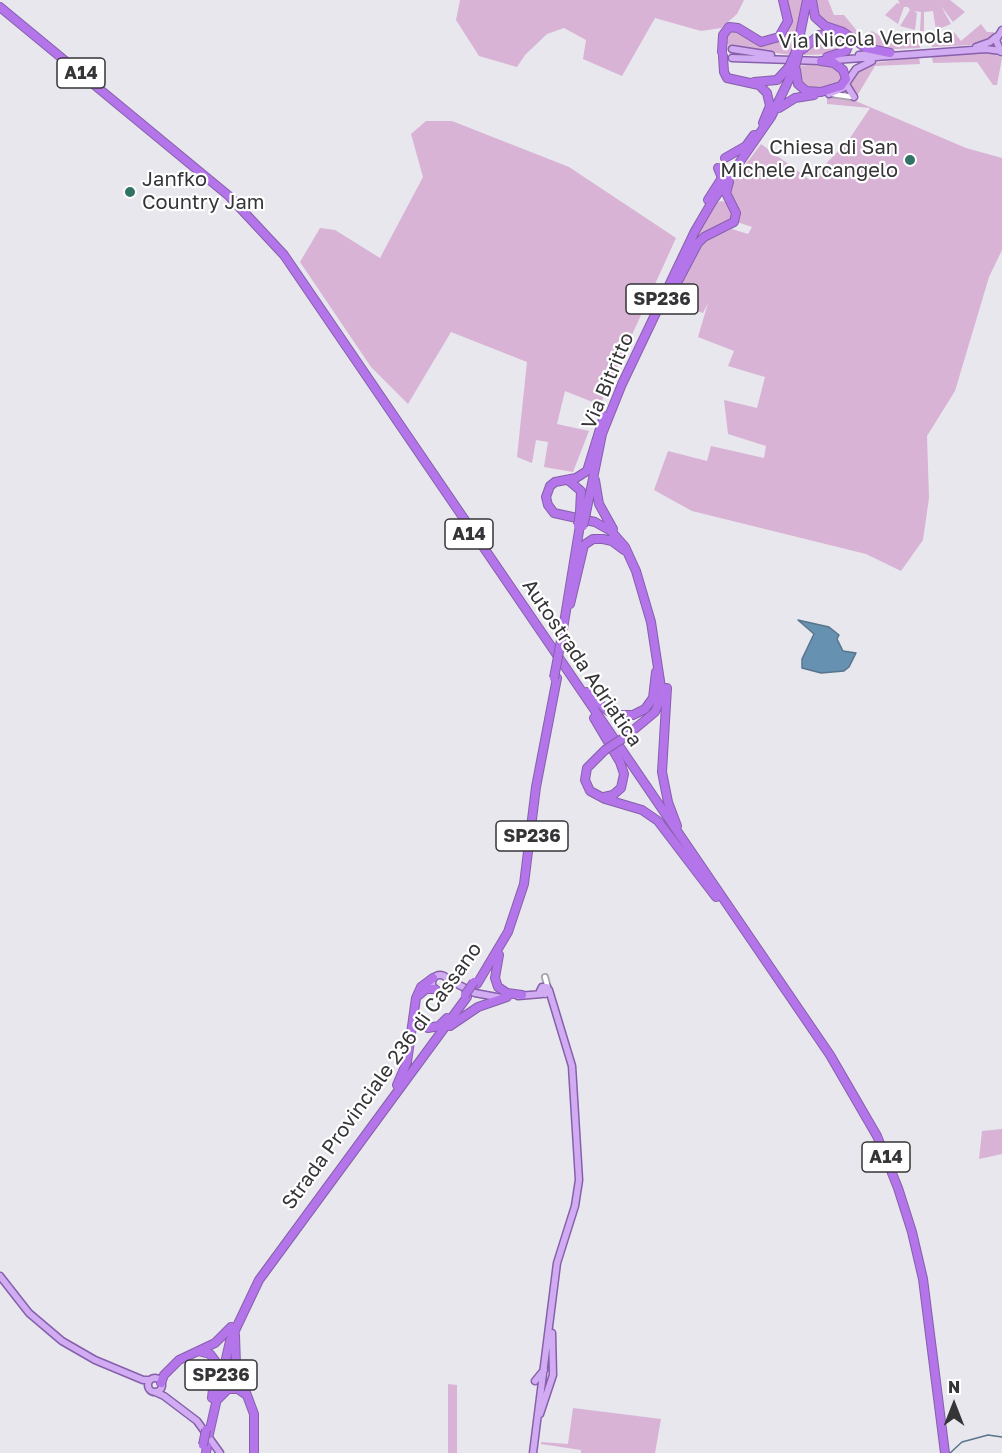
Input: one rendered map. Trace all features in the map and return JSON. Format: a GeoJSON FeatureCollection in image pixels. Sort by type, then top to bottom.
{"type":"FeatureCollection","features":[{"type":"Feature","properties":{"kind":"highway"},"geometry":{"type":"LineString","coordinates":[[785,0],[788,21],[779,37],[761,42],[738,28],[729,27],[723,35],[728,53],[726,72],[737,80],[772,81],[781,77],[819,35],[836,33],[846,37],[849,44],[846,51],[824,59]]}},
{"type":"Feature","properties":{"kind":"highway"},"geometry":{"type":"LineString","coordinates":[[808,0],[815,17],[825,26],[843,32],[866,48],[889,55]]}},
{"type":"Feature","properties":{"kind":"highway","name":"Via Bitritto"},"geometry":{"type":"LineString","coordinates":[[583,512],[595,446],[606,412],[705,206],[762,126],[796,60],[808,0]]}},
{"type":"Feature","properties":{"kind":"highway","name":"Via Bitritto"},"geometry":{"type":"LineString","coordinates":[[580,526],[602,434],[613,402],[712,202],[776,110],[796,60],[808,0]]}},
{"type":"Feature","properties":{"kind":"highway","name":"Autostrada Adriatica"},"geometry":{"type":"LineString","coordinates":[[0,7],[245,211],[284,255],[840,1072],[867,1116],[890,1165],[909,1222],[923,1279],[942,1451]]}},
{"type":"Feature","properties":{"kind":"highway","name":"Autostrada Adriatica"},"geometry":{"type":"LineString","coordinates":[[0,12],[160,141]]}},
{"type":"Feature","properties":{"kind":"highway"},"geometry":{"type":"LineString","coordinates":[[725,158],[746,146],[762,126],[770,106],[767,93],[759,86],[728,78],[724,72],[728,53]]}},
{"type":"Feature","properties":{"kind":"highway"},"geometry":{"type":"LineString","coordinates":[[796,60],[796,79],[806,91],[821,92],[841,86],[846,79],[843,70],[824,59]]}},
{"type":"Feature","properties":{"kind":"highway"},"geometry":{"type":"LineString","coordinates":[[753,146],[758,143],[779,109],[787,101],[800,97],[829,94]]}},
{"type":"Feature","properties":{"kind":"highway"},"geometry":{"type":"LineString","coordinates":[[667,302],[693,248],[704,237],[734,222],[736,213],[726,189],[734,171]]}},
{"type":"Feature","properties":{"kind":"highway"},"geometry":{"type":"LineString","coordinates":[[705,206],[721,180],[716,173]]}},
{"type":"Feature","properties":{"kind":"highway","name":"Autostrada Adriatica"},"geometry":{"type":"LineString","coordinates":[[207,180],[241,213],[279,256],[828,1060],[875,1143],[897,1199],[915,1263],[940,1435]]}},
{"type":"Feature","properties":{"kind":"highway"},"geometry":{"type":"LineString","coordinates":[[690,243],[713,205],[722,201],[732,204]]}},
{"type":"Feature","properties":{"kind":"highway"},"geometry":{"type":"LineString","coordinates":[[606,412],[597,432],[587,471],[579,477],[550,486],[546,497],[551,511],[601,524],[620,540],[632,561]]}},
{"type":"Feature","properties":{"kind":"highway"},"geometry":{"type":"LineString","coordinates":[[595,794],[587,787],[585,772],[591,762],[605,750],[648,720],[661,700],[662,679],[636,571],[627,547],[605,518],[596,494],[595,475],[602,434]]}},
{"type":"Feature","properties":{"kind":"highway"},"geometry":{"type":"LineString","coordinates":[[567,479],[580,491],[583,512]]}},
{"type":"Feature","properties":{"kind":"highway","name":"Strada Provinciale 236 di Cassano"},"geometry":{"type":"LineString","coordinates":[[563,635],[580,526]]}},
{"type":"Feature","properties":{"kind":"highway","name":"Strada Provinciale 236 di Cassano"},"geometry":{"type":"LineString","coordinates":[[208,1432],[211,1406],[231,1327],[238,1315],[275,1256],[432,1044],[508,932],[527,873],[536,787],[570,604],[580,526]]}},
{"type":"Feature","properties":{"kind":"highway"},"geometry":{"type":"LineString","coordinates":[[570,604],[580,552],[588,542],[598,539],[612,541],[632,561]]}},
{"type":"Feature","properties":{"kind":"highway","name":"A14"},"geometry":{"type":"LineString","coordinates":[[552,647],[597,703],[614,714],[625,716],[645,709],[653,698],[657,680],[654,640]]}},
{"type":"Feature","properties":{"kind":"highway","name":"A14"},"geometry":{"type":"LineString","coordinates":[[654,640],[661,650],[666,685],[661,762],[664,787],[677,825],[705,872]]}},
{"type":"Feature","properties":{"kind":"highway","name":"Strada Provinciale 236 di Cassano"},"geometry":{"type":"LineString","coordinates":[[475,983],[498,945],[518,894],[527,852],[533,788],[555,678]]}},
{"type":"Feature","properties":{"kind":"highway","name":"A14"},"geometry":{"type":"LineString","coordinates":[[590,712],[620,762],[624,774],[623,784],[616,793],[608,797],[595,794]]}},
{"type":"Feature","properties":{"kind":"highway","name":"A14"},"geometry":{"type":"LineString","coordinates":[[595,794],[636,808],[658,821],[718,899]]}},
{"type":"Feature","properties":{"kind":"highway"},"geometry":{"type":"LineString","coordinates":[[508,932],[498,959],[495,978],[502,990],[523,995]]}},
{"type":"Feature","properties":{"kind":"highway"},"geometry":{"type":"LineString","coordinates":[[396,1087],[407,1062],[416,998],[421,987],[433,978]]}},
{"type":"Feature","properties":{"kind":"highway"},"geometry":{"type":"LineString","coordinates":[[416,998],[426,989],[435,989]]}},
{"type":"Feature","properties":{"kind":"highway","name":"Strada Provinciale 236 di Cassano"},"geometry":{"type":"LineString","coordinates":[[389,1100],[396,1087],[466,996]]}},
{"type":"Feature","properties":{"kind":"highway"},"geometry":{"type":"LineString","coordinates":[[432,1044],[470,1012],[507,997]]}},
{"type":"Feature","properties":{"kind":"highway"},"geometry":{"type":"LineString","coordinates":[[413,1012],[418,1023],[428,1028],[439,1026],[452,1012]]}},
{"type":"Feature","properties":{"kind":"highway"},"geometry":{"type":"LineString","coordinates":[[238,1315],[235,1359],[238,1374],[251,1402],[256,1431],[254,1453]]}},
{"type":"Feature","properties":{"kind":"highway","name":"Strada Provinciale 236 di Cassano"},"geometry":{"type":"LineString","coordinates":[[204,1449],[224,1361],[238,1315]]}},
{"type":"Feature","properties":{"kind":"highway"},"geometry":{"type":"LineString","coordinates":[[155,1381],[179,1360],[215,1343],[231,1327]]}},
{"type":"Feature","properties":{"kind":"highway"},"geometry":{"type":"LineString","coordinates":[[196,1351],[207,1352],[216,1362],[211,1406]]}},
{"type":"Feature","properties":{"kind":"highway"},"geometry":{"type":"LineString","coordinates":[[208,1432],[218,1400],[224,1391],[238,1389],[251,1402]]}},
{"type":"Feature","properties":{"kind":"main road"},"geometry":{"type":"LineString","coordinates":[[1001,52],[997,46],[996,37],[1002,30]]}},
{"type":"Feature","properties":{"kind":"main road","name":"Via Nicola Vernola"},"geometry":{"type":"LineString","coordinates":[[937,52],[980,46],[996,37]]}},
{"type":"Feature","properties":{"kind":"main road","name":"Via Nicola Vernola"},"geometry":{"type":"LineString","coordinates":[[728,53],[824,59],[989,49],[1001,52]]}},
{"type":"Feature","properties":{"kind":"main road"},"geometry":{"type":"LineString","coordinates":[[829,94],[846,84],[853,73],[864,64],[889,55]]}},
{"type":"Feature","properties":{"kind":"main road"},"geometry":{"type":"LineString","coordinates":[[846,84],[854,97]]}},
{"type":"Feature","properties":{"kind":"main road"},"geometry":{"type":"LineString","coordinates":[[459,987],[446,987],[440,991],[432,985],[433,978],[441,975],[459,987],[482,995],[507,997],[545,990],[553,1002],[572,1066],[580,1170],[576,1204],[557,1263],[533,1453]]}},
{"type":"Feature","properties":{"kind":"main road"},"geometry":{"type":"LineString","coordinates":[[446,987],[447,979]]}},
{"type":"Feature","properties":{"kind":"main road"},"geometry":{"type":"LineString","coordinates":[[0,1276],[29,1313],[71,1347],[78,1352],[155,1381],[164,1396]]}},
{"type":"Feature","properties":{"kind":"main road"},"geometry":{"type":"LineString","coordinates":[[537,1420],[550,1386],[553,1364],[550,1322]]}},
{"type":"Feature","properties":{"kind":"main road"},"geometry":{"type":"LineString","coordinates":[[544,1370],[535,1381],[550,1386]]}},
{"type":"Feature","properties":{"kind":"main road"},"geometry":{"type":"LineString","coordinates":[[155,1381],[155,1392],[164,1396],[197,1421],[220,1453]]}},
{"type":"Feature","properties":{"kind":"street"},"geometry":{"type":"LineString","coordinates":[[829,94],[854,97]]}},
{"type":"Feature","properties":{"kind":"shaded area"},"geometry":{"type":"Polygon","coordinates":[[[460,0],[744,0],[737,14],[721,28],[701,31],[655,18],[622,76],[583,59],[586,40],[564,28],[547,34],[525,55],[517,67],[479,56],[456,20],[460,0]]]}},
{"type":"Feature","properties":{"kind":"shaded area"},"geometry":{"type":"Polygon","coordinates":[[[787,0],[804,0],[791,55],[733,47],[727,44],[726,37],[732,30],[758,44],[779,41],[791,23],[787,0]]]}},
{"type":"Feature","properties":{"kind":"shaded area"},"geometry":{"type":"Polygon","coordinates":[[[813,0],[828,0],[834,15],[844,15],[862,37],[872,31],[893,44],[898,35],[920,40],[920,48],[875,50],[818,21],[813,0]]]}},
{"type":"Feature","properties":{"kind":"shaded area"},"geometry":{"type":"Polygon","coordinates":[[[898,0],[950,0],[965,12],[953,22],[941,6],[951,24],[936,30],[933,11],[924,12],[924,31],[920,31],[921,12],[914,11],[917,13],[915,30],[900,26],[910,10],[908,7],[904,7],[898,24],[885,15],[897,3],[900,4],[898,0]]]}},
{"type":"Feature","properties":{"kind":"shaded area"},"geometry":{"type":"Polygon","coordinates":[[[981,24],[987,32],[994,32],[991,39],[971,45],[932,47],[931,39],[954,32],[961,41],[981,24]]]}},
{"type":"Feature","properties":{"kind":"shaded area"},"geometry":{"type":"Polygon","coordinates":[[[843,35],[846,48],[837,54],[802,55],[803,48],[813,38],[843,35]]]}},
{"type":"Feature","properties":{"kind":"shaded area"},"geometry":{"type":"Polygon","coordinates":[[[988,51],[1002,58],[997,85],[993,85],[977,62],[933,63],[932,57],[988,51]]]}},
{"type":"Feature","properties":{"kind":"shaded area"},"geometry":{"type":"Polygon","coordinates":[[[919,57],[920,64],[875,66],[857,96],[853,94],[848,83],[853,73],[866,64],[919,57]]]}},
{"type":"Feature","properties":{"kind":"shaded area"},"geometry":{"type":"Polygon","coordinates":[[[827,63],[843,72],[842,81],[833,88],[803,88],[797,72],[799,66],[827,63]]]}},
{"type":"Feature","properties":{"kind":"shaded area"},"geometry":{"type":"Polygon","coordinates":[[[827,96],[844,96],[966,148],[1002,158],[1002,250],[989,277],[955,391],[927,436],[929,498],[923,540],[901,571],[866,554],[692,511],[654,490],[668,451],[707,461],[711,446],[764,458],[766,446],[728,434],[724,400],[757,408],[765,377],[728,366],[734,351],[698,337],[708,303],[703,313],[669,302],[701,243],[732,229],[748,234],[752,227],[737,222],[739,209],[730,198],[729,186],[761,144],[810,180],[848,141],[870,108],[827,104],[827,96]]]}},
{"type":"Feature","properties":{"kind":"shaded area"},"geometry":{"type":"Polygon","coordinates":[[[426,121],[452,121],[569,167],[676,238],[600,405],[565,391],[557,424],[589,431],[573,472],[544,467],[548,442],[536,440],[532,463],[517,457],[527,362],[451,332],[408,404],[371,367],[300,262],[320,228],[335,230],[380,258],[423,177],[411,134],[426,121]]]}},
{"type":"Feature","properties":{"kind":"shaded area"},"geometry":{"type":"Polygon","coordinates":[[[722,201],[732,204],[733,219],[697,240],[690,249],[715,203],[722,201]]]}},
{"type":"Feature","properties":{"kind":"shaded area"},"geometry":{"type":"Polygon","coordinates":[[[1002,1129],[1002,1154],[979,1159],[982,1131],[1002,1129]]]}},
{"type":"Feature","properties":{"kind":"shaded area"},"geometry":{"type":"Polygon","coordinates":[[[448,1384],[457,1385],[457,1453],[448,1453],[448,1384]]]}},
{"type":"Feature","properties":{"kind":"shaded area"},"geometry":{"type":"Polygon","coordinates":[[[573,1408],[661,1419],[655,1453],[581,1453],[581,1450],[541,1444],[541,1442],[568,1444],[573,1408]]]}},
{"type":"Feature","properties":{"kind":"water"},"geometry":{"type":"Polygon","coordinates":[[[798,620],[829,627],[839,635],[837,639],[843,651],[856,653],[849,667],[844,671],[821,673],[802,668],[802,659],[814,634],[798,620]]]}},
{"type":"Feature","properties":{"kind":"waterway"},"geometry":{"type":"LineString","coordinates":[[950,1453],[962,1442],[988,1435],[1002,1437]]}},
{"type":"Feature","properties":{"kind":"place","name":"Chiesa di San Michele Arcangelo"},"geometry":{"type":"Point","coordinates":[910,160]}},
{"type":"Feature","properties":{"kind":"place","name":"Janfko Country Jam"},"geometry":{"type":"Point","coordinates":[130,192]}}]}
